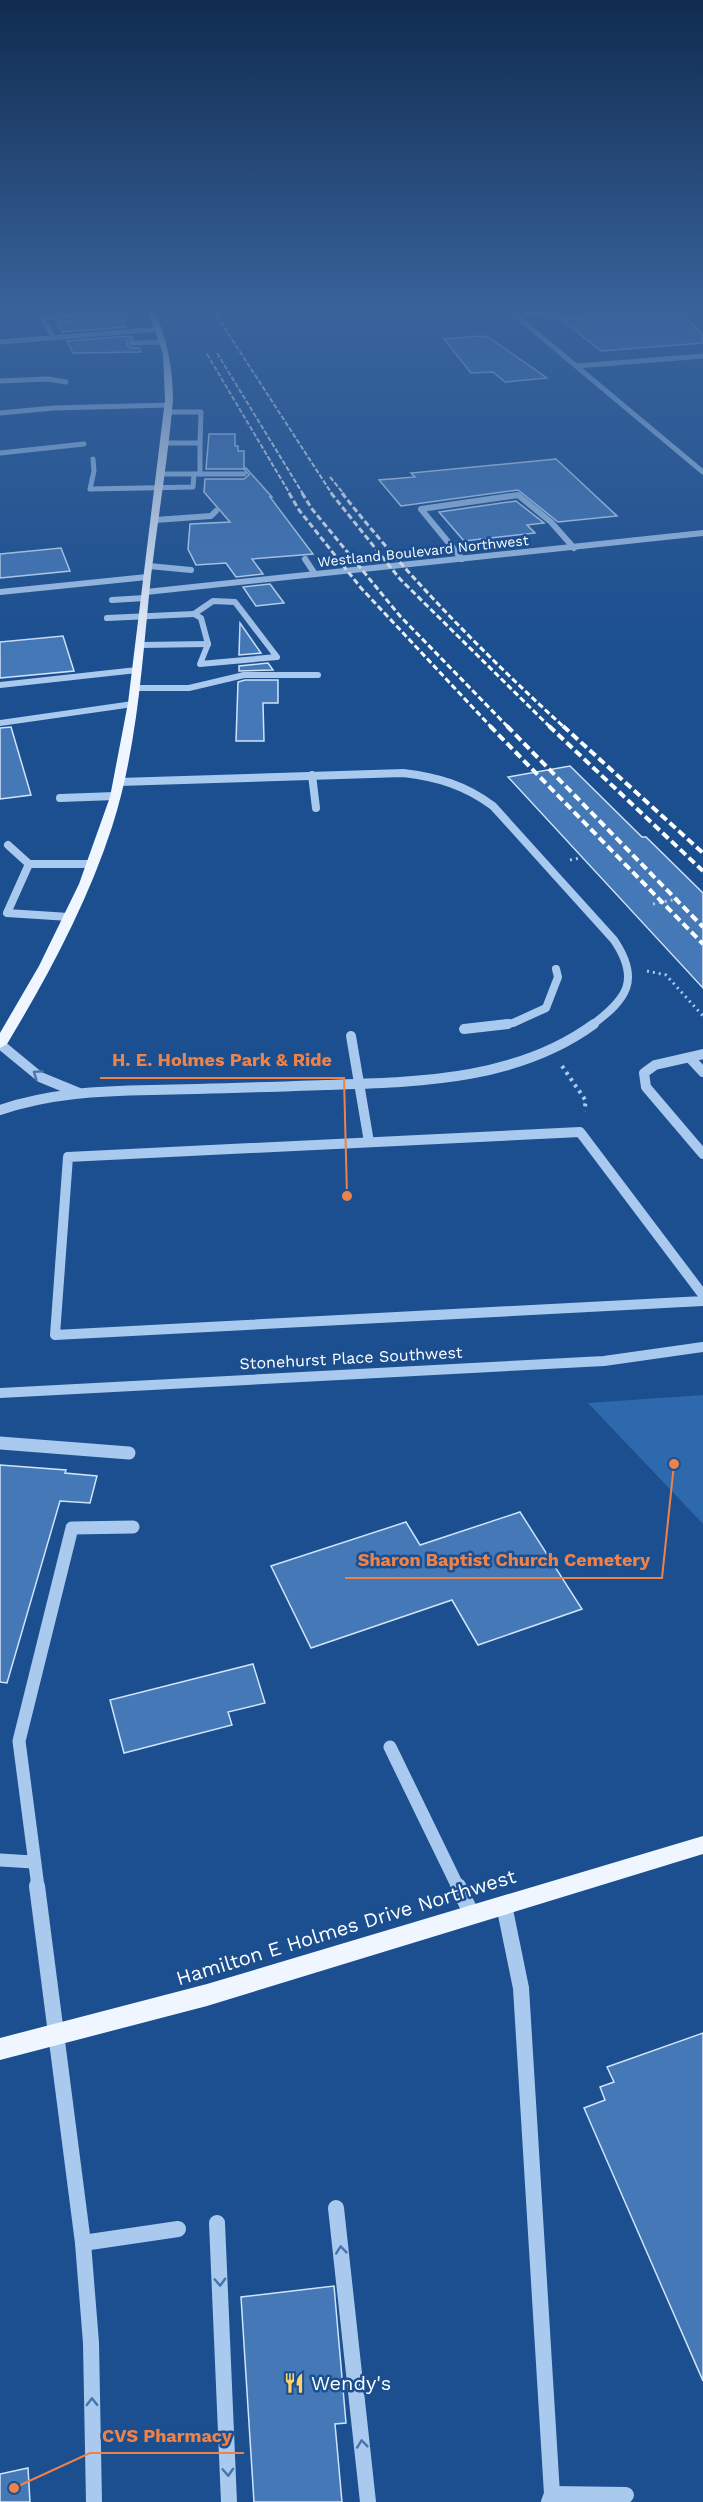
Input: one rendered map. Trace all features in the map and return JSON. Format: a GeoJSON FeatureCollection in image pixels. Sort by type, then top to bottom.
{"type":"FeatureCollection","features":[{"type":"Feature","properties":{"kind":"main road"},"geometry":{"type":"LineString","coordinates":[[0,1044],[30,996],[69,917],[92,864],[119,782],[133,704],[166,427]]}},
{"type":"Feature","properties":{"kind":"main road","name":"Hamilton E Holmes Drive Northwest"},"geometry":{"type":"LineString","coordinates":[[0,2049],[207,1995],[703,1845]]}},
{"type":"Feature","properties":{"kind":"street"},"geometry":{"type":"LineString","coordinates":[[93,459],[94,471],[90,489],[192,487],[197,474],[201,427]]}},
{"type":"Feature","properties":{"kind":"street"},"geometry":{"type":"LineString","coordinates":[[649,427],[703,472]]}},
{"type":"Feature","properties":{"kind":"street"},"geometry":{"type":"LineString","coordinates":[[164,443],[200,443]]}},
{"type":"Feature","properties":{"kind":"street"},"geometry":{"type":"LineString","coordinates":[[0,453],[84,444]]}},
{"type":"Feature","properties":{"kind":"street"},"geometry":{"type":"LineString","coordinates":[[160,474],[244,474]]}},
{"type":"Feature","properties":{"kind":"street"},"geometry":{"type":"LineString","coordinates":[[462,559],[421,509],[518,495],[551,522],[574,548]]}},
{"type":"Feature","properties":{"kind":"street"},"geometry":{"type":"LineString","coordinates":[[154,520],[211,516],[216,511]]}},
{"type":"Feature","properties":{"kind":"street","name":"Westland Boulevard Northwest"},"geometry":{"type":"LineString","coordinates":[[112,600],[202,585],[703,533]]}},
{"type":"Feature","properties":{"kind":"street"},"geometry":{"type":"LineString","coordinates":[[305,559],[315,574]]}},
{"type":"Feature","properties":{"kind":"street"},"geometry":{"type":"LineString","coordinates":[[148,566],[191,570]]}},
{"type":"Feature","properties":{"kind":"street"},"geometry":{"type":"LineString","coordinates":[[0,592],[147,577]]}},
{"type":"Feature","properties":{"kind":"street"},"geometry":{"type":"LineString","coordinates":[[202,585],[213,601]]}},
{"type":"Feature","properties":{"kind":"street"},"geometry":{"type":"LineString","coordinates":[[107,618],[194,614],[213,601],[235,602],[277,657],[200,664],[208,644],[201,618],[194,614]]}},
{"type":"Feature","properties":{"kind":"street"},"geometry":{"type":"LineString","coordinates":[[140,645],[208,644]]}},
{"type":"Feature","properties":{"kind":"street"},"geometry":{"type":"LineString","coordinates":[[0,685],[137,670]]}},
{"type":"Feature","properties":{"kind":"street"},"geometry":{"type":"LineString","coordinates":[[135,688],[189,688],[244,675],[318,675]]}},
{"type":"Feature","properties":{"kind":"street"},"geometry":{"type":"LineString","coordinates":[[0,723],[133,704]]}},
{"type":"Feature","properties":{"kind":"street"},"geometry":{"type":"LineString","coordinates":[[0,1110],[80,1093],[360,1084],[459,1077],[501,1068],[550,1050],[594,1025],[617,1005],[628,986],[630,968],[625,954],[614,940],[493,806],[476,793],[446,781],[412,774],[119,782]]}},
{"type":"Feature","properties":{"kind":"street"},"geometry":{"type":"LineString","coordinates":[[312,775],[316,808]]}},
{"type":"Feature","properties":{"kind":"street"},"geometry":{"type":"LineString","coordinates":[[60,798],[115,796]]}},
{"type":"Feature","properties":{"kind":"street"},"geometry":{"type":"LineString","coordinates":[[8,845],[29,864],[92,864]]}},
{"type":"Feature","properties":{"kind":"street"},"geometry":{"type":"LineString","coordinates":[[29,864],[7,913],[69,917]]}},
{"type":"Feature","properties":{"kind":"street"},"geometry":{"type":"LineString","coordinates":[[464,1029],[513,1023],[546,1008],[558,977],[556,969]]}},
{"type":"Feature","properties":{"kind":"street"},"geometry":{"type":"LineString","coordinates":[[351,1036],[369,1142]]}},
{"type":"Feature","properties":{"kind":"street"},"geometry":{"type":"LineString","coordinates":[[0,1044],[40,1077],[80,1093]]}},
{"type":"Feature","properties":{"kind":"street"},"geometry":{"type":"LineString","coordinates":[[703,1054],[655,1065],[644,1073],[646,1087],[703,1154]]}},
{"type":"Feature","properties":{"kind":"street"},"geometry":{"type":"LineString","coordinates":[[690,1058],[703,1072]]}},
{"type":"Feature","properties":{"kind":"street"},"geometry":{"type":"LineString","coordinates":[[703,1295],[580,1132],[68,1157],[55,1335],[703,1301]]}},
{"type":"Feature","properties":{"kind":"street","name":"Stonehurst Place Southwest"},"geometry":{"type":"LineString","coordinates":[[0,1393],[604,1361],[703,1347]]}},
{"type":"Feature","properties":{"kind":"street"},"geometry":{"type":"LineString","coordinates":[[0,1443],[129,1453]]}},
{"type":"Feature","properties":{"kind":"street"},"geometry":{"type":"LineString","coordinates":[[94,2502],[91,2343],[83,2243],[19,1741],[72,1528],[133,1527]]}},
{"type":"Feature","properties":{"kind":"street"},"geometry":{"type":"LineString","coordinates":[[390,1747],[472,1915]]}},
{"type":"Feature","properties":{"kind":"street"},"geometry":{"type":"LineString","coordinates":[[0,1860],[33,1862]]}},
{"type":"Feature","properties":{"kind":"street"},"geometry":{"type":"LineString","coordinates":[[504,1905],[520,1988],[553,2499],[626,2495]]}},
{"type":"Feature","properties":{"kind":"street"},"geometry":{"type":"LineString","coordinates":[[336,2208],[368,2502]]}},
{"type":"Feature","properties":{"kind":"street"},"geometry":{"type":"LineString","coordinates":[[217,2223],[229,2502]]}},
{"type":"Feature","properties":{"kind":"street"},"geometry":{"type":"LineString","coordinates":[[83,2243],[178,2229]]}},
{"type":"Feature","properties":{"kind":"path"},"geometry":{"type":"LineString","coordinates":[[653,904],[682,898]]}},
{"type":"Feature","properties":{"kind":"path"},"geometry":{"type":"LineString","coordinates":[[630,968],[666,975],[703,1016]]}},
{"type":"Feature","properties":{"kind":"path"},"geometry":{"type":"LineString","coordinates":[[550,1050],[586,1101],[580,1132]]}},
{"type":"Feature","properties":{"kind":"shaded area"},"geometry":{"type":"Polygon","coordinates":[[[703,1395],[703,1524],[588,1403],[703,1395]]]}},
{"type":"Feature","properties":{"kind":"building"},"geometry":{"type":"Polygon","coordinates":[[[209,434],[235,434],[235,446],[238,446],[238,451],[244,451],[244,468],[272,497],[270,497],[313,554],[252,559],[263,574],[236,577],[226,563],[196,565],[188,549],[190,524],[230,522],[204,492],[205,479],[244,479],[249,475],[244,469],[206,469],[209,434]]]}},
{"type":"Feature","properties":{"kind":"building"},"geometry":{"type":"Polygon","coordinates":[[[556,459],[617,516],[558,522],[518,490],[401,506],[379,480],[415,477],[411,473],[556,459]]]}},
{"type":"Feature","properties":{"kind":"building"},"geometry":{"type":"Polygon","coordinates":[[[516,501],[544,523],[527,525],[535,533],[464,541],[439,512],[516,501]]]}},
{"type":"Feature","properties":{"kind":"building"},"geometry":{"type":"Polygon","coordinates":[[[61,548],[70,571],[0,578],[0,554],[61,548]]]}},
{"type":"Feature","properties":{"kind":"building"},"geometry":{"type":"Polygon","coordinates":[[[270,584],[284,603],[256,606],[243,587],[270,584]]]}},
{"type":"Feature","properties":{"kind":"building"},"geometry":{"type":"Polygon","coordinates":[[[240,623],[261,653],[239,655],[240,623]]]}},
{"type":"Feature","properties":{"kind":"building"},"geometry":{"type":"Polygon","coordinates":[[[63,636],[74,671],[0,678],[0,642],[63,636]]]}},
{"type":"Feature","properties":{"kind":"building"},"geometry":{"type":"Polygon","coordinates":[[[268,663],[273,670],[239,671],[239,666],[268,663]]]}},
{"type":"Feature","properties":{"kind":"building"},"geometry":{"type":"Polygon","coordinates":[[[278,680],[278,703],[263,703],[264,741],[236,741],[238,682],[278,680]]]}},
{"type":"Feature","properties":{"kind":"building"},"geometry":{"type":"Polygon","coordinates":[[[11,727],[31,795],[0,799],[0,728],[11,727]]]}},
{"type":"Feature","properties":{"kind":"building"},"geometry":{"type":"Polygon","coordinates":[[[570,766],[703,893],[703,988],[508,777],[570,766]]]}},
{"type":"Feature","properties":{"kind":"building"},"geometry":{"type":"Polygon","coordinates":[[[0,1465],[66,1470],[65,1473],[97,1476],[90,1503],[60,1501],[7,1683],[0,1682],[0,1465]]]}},
{"type":"Feature","properties":{"kind":"building"},"geometry":{"type":"Polygon","coordinates":[[[520,1512],[582,1609],[478,1645],[452,1600],[311,1648],[271,1566],[406,1522],[420,1545],[520,1512]]]}},
{"type":"Feature","properties":{"kind":"building"},"geometry":{"type":"Polygon","coordinates":[[[253,1664],[265,1703],[228,1712],[232,1725],[124,1753],[110,1700],[253,1664]]]}},
{"type":"Feature","properties":{"kind":"building"},"geometry":{"type":"Polygon","coordinates":[[[703,2033],[703,2381],[584,2108],[605,2100],[600,2087],[614,2082],[607,2067],[703,2033]]]}},
{"type":"Feature","properties":{"kind":"building","name":"Wendy's"},"geometry":{"type":"Polygon","coordinates":[[[334,2286],[346,2423],[335,2424],[342,2502],[254,2502],[241,2297],[334,2286]]]}},
{"type":"Feature","properties":{"kind":"building"},"geometry":{"type":"Polygon","coordinates":[[[28,2468],[30,2502],[0,2502],[0,2474],[28,2468]]]}},
{"type":"Feature","properties":{"kind":"railway"},"geometry":{"type":"LineString","coordinates":[[250,427],[290,494]]}},
{"type":"Feature","properties":{"kind":"railway"},"geometry":{"type":"LineString","coordinates":[[262,427],[303,494]]}},
{"type":"Feature","properties":{"kind":"railway"},"geometry":{"type":"LineString","coordinates":[[289,427],[332,494]]}},
{"type":"Feature","properties":{"kind":"railway"},"geometry":{"type":"LineString","coordinates":[[330,477],[344,494]]}},
{"type":"Feature","properties":{"kind":"railway"},"geometry":{"type":"LineString","coordinates":[[289,493],[299,510],[361,588],[492,728]]}},
{"type":"Feature","properties":{"kind":"railway"},"geometry":{"type":"LineString","coordinates":[[302,493],[312,509],[400,616],[509,728]]}},
{"type":"Feature","properties":{"kind":"railway"},"geometry":{"type":"LineString","coordinates":[[331,493],[400,579],[551,728]]}},
{"type":"Feature","properties":{"kind":"railway"},"geometry":{"type":"LineString","coordinates":[[342,493],[449,615],[565,728]]}},
{"type":"Feature","properties":{"kind":"railway"},"geometry":{"type":"LineString","coordinates":[[490,726],[703,944]]}},
{"type":"Feature","properties":{"kind":"railway"},"geometry":{"type":"LineString","coordinates":[[507,726],[703,927]]}},
{"type":"Feature","properties":{"kind":"railway"},"geometry":{"type":"LineString","coordinates":[[549,726],[703,871]]}},
{"type":"Feature","properties":{"kind":"railway"},"geometry":{"type":"LineString","coordinates":[[563,726],[703,853]]}},
{"type":"Feature","properties":{"kind":"place","name":"H. E. Holmes Park & Ride"},"geometry":{"type":"Point","coordinates":[347,1196]}},
{"type":"Feature","properties":{"kind":"place","name":"Sharon Baptist Church Cemetery"},"geometry":{"type":"Point","coordinates":[674,1464]}},
{"type":"Feature","properties":{"kind":"place","name":"Wendy's"},"geometry":{"type":"Point","coordinates":[294,2383]}},
{"type":"Feature","properties":{"kind":"place","name":"CVS Pharmacy"},"geometry":{"type":"Point","coordinates":[14,2488]}}]}
